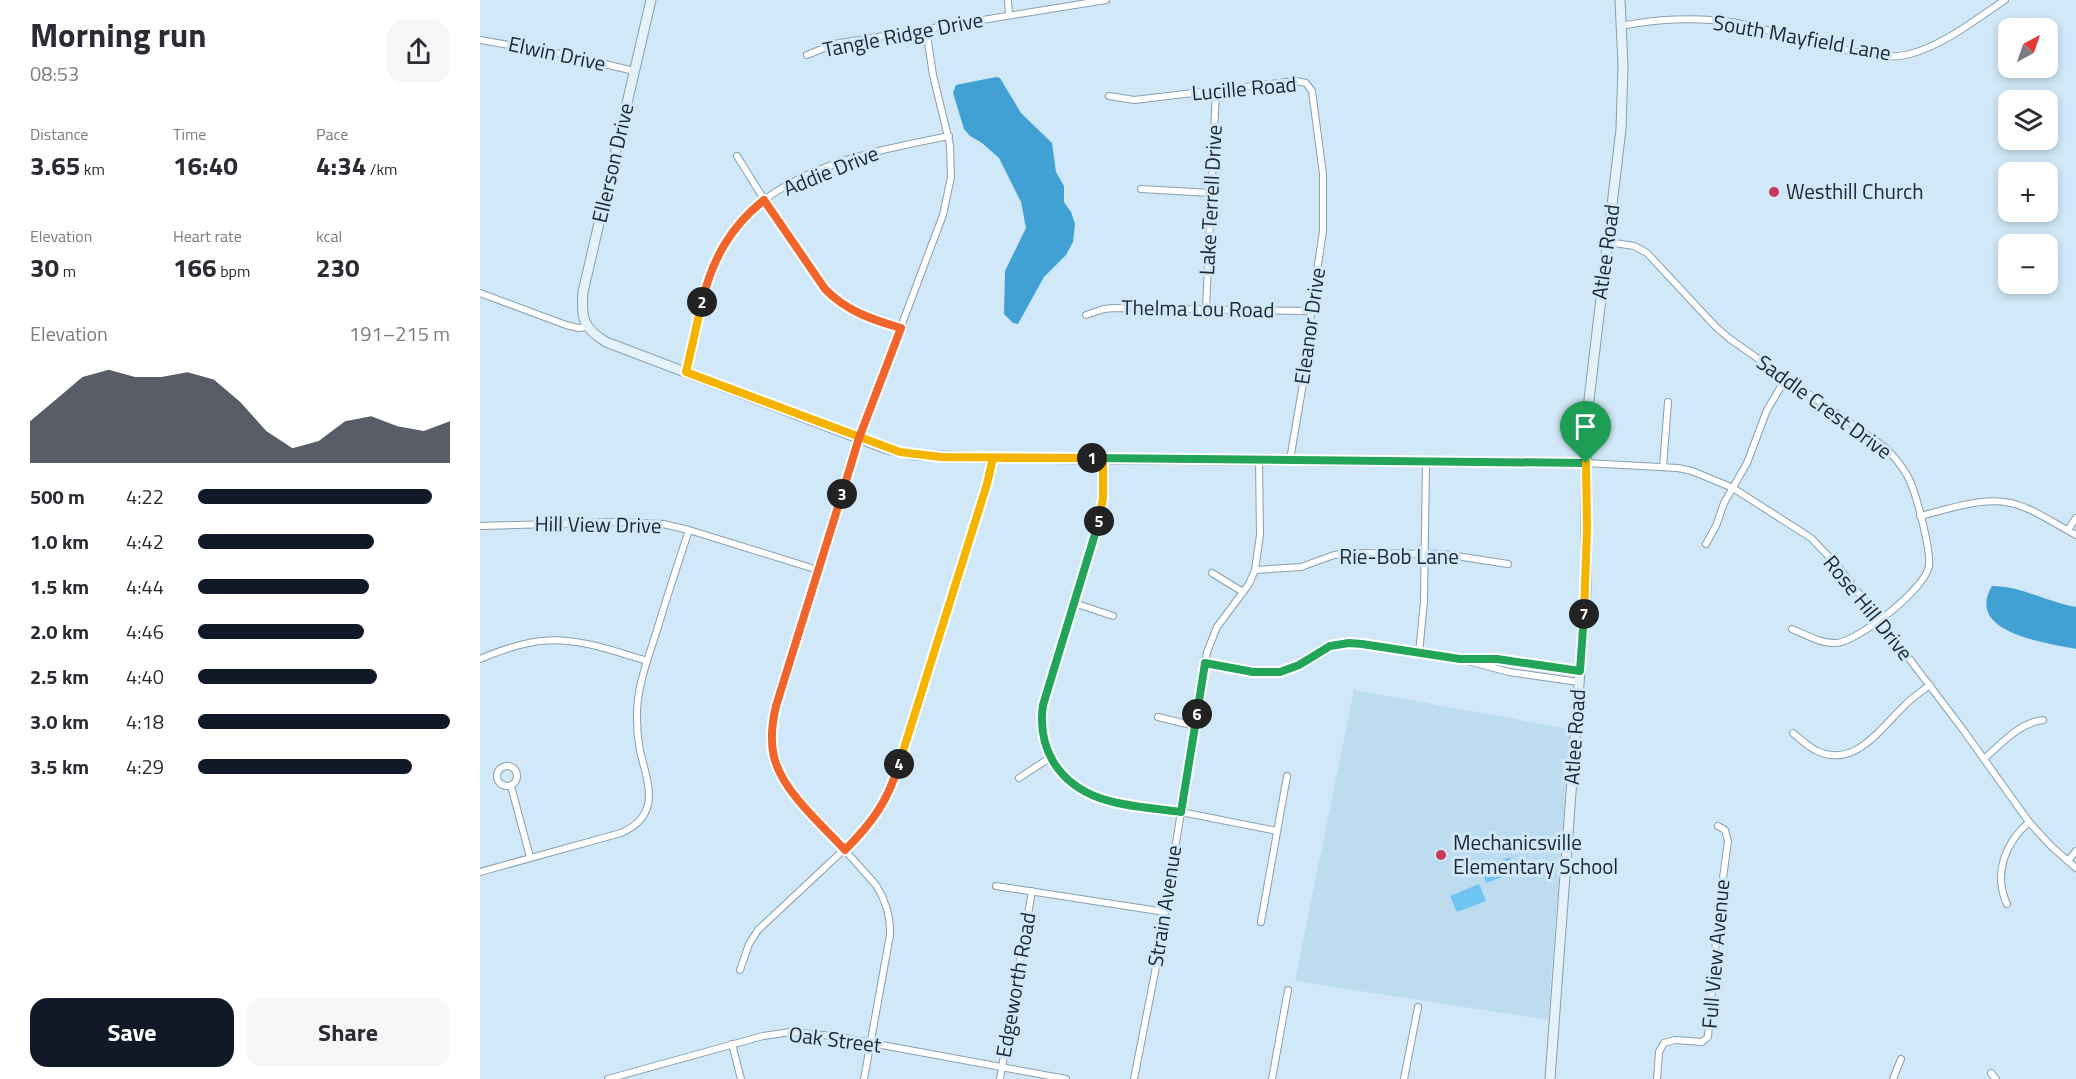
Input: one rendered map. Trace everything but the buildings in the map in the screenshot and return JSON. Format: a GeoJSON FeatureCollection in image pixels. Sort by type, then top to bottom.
{"type":"FeatureCollection","features":[{"type":"Feature","properties":{"kind":"street","name":"Ellerson Drive"},"geometry":{"type":"LineString","coordinates":[[587,327],[583,316],[583,292],[651,0]]}},
{"type":"Feature","properties":{"kind":"street"},"geometry":{"type":"LineString","coordinates":[[1008,0],[1009,15]]}},
{"type":"Feature","properties":{"kind":"street","name":"Tangle Ridge Drive"},"geometry":{"type":"LineString","coordinates":[[807,55],[834,44],[1106,0]]}},
{"type":"Feature","properties":{"kind":"street","name":"Atlee Road"},"geometry":{"type":"LineString","coordinates":[[1550,1079],[1586,579],[1586,425],[1621,129],[1623,66],[1620,0]]}},
{"type":"Feature","properties":{"kind":"street","name":"South Mayfield Lane"},"geometry":{"type":"LineString","coordinates":[[1621,26],[1683,20],[1729,22],[1853,51],[1889,57],[1911,54],[1924,49],[2005,0]]}},
{"type":"Feature","properties":{"kind":"street"},"geometry":{"type":"LineString","coordinates":[[864,1079],[890,935],[889,914],[883,896],[876,885],[785,781],[774,758],[773,720],[859,438],[943,215],[948,196],[951,161],[949,136],[933,75],[926,28]]}},
{"type":"Feature","properties":{"kind":"street","name":"Elwin Drive"},"geometry":{"type":"LineString","coordinates":[[480,40],[567,55],[634,71]]}},
{"type":"Feature","properties":{"kind":"street","name":"Lucille Road"},"geometry":{"type":"LineString","coordinates":[[1109,96],[1134,100],[1301,81],[1309,87],[1319,133],[1323,190]]}},
{"type":"Feature","properties":{"kind":"street","name":"Lake Terrell Drive"},"geometry":{"type":"LineString","coordinates":[[1206,309],[1216,90]]}},
{"type":"Feature","properties":{"kind":"street","name":"Addie Drive"},"geometry":{"type":"LineString","coordinates":[[686,372],[706,286],[718,254],[734,229],[751,211],[764,200],[802,178],[848,160],[902,144],[949,136]]}},
{"type":"Feature","properties":{"kind":"street"},"geometry":{"type":"LineString","coordinates":[[737,156],[825,289],[851,310],[901,328]]}},
{"type":"Feature","properties":{"kind":"street"},"geometry":{"type":"LineString","coordinates":[[1141,189],[1211,193]]}},
{"type":"Feature","properties":{"kind":"street","name":"Eleanor Drive"},"geometry":{"type":"LineString","coordinates":[[1290,460],[1306,366],[1311,310],[1323,231],[1323,190]]}},
{"type":"Feature","properties":{"kind":"street","name":"Saddle Crest Drive"},"geometry":{"type":"LineString","coordinates":[[1608,242],[1634,246],[1647,253],[1716,327],[1886,447],[1909,478],[1930,555],[1927,575],[1918,588],[1856,637],[1835,643],[1823,641],[1792,629]]}},
{"type":"Feature","properties":{"kind":"street"},"geometry":{"type":"LineString","coordinates":[[480,293],[566,325],[578,328],[587,327],[606,342],[887,449],[914,455],[993,458],[1586,463]]}},
{"type":"Feature","properties":{"kind":"street","name":"Thelma Lou Road"},"geometry":{"type":"LineString","coordinates":[[1086,315],[1114,308],[1311,310]]}},
{"type":"Feature","properties":{"kind":"street"},"geometry":{"type":"LineString","coordinates":[[1706,544],[1716,526],[1724,503],[1747,463],[1767,410],[1786,378]]}},
{"type":"Feature","properties":{"kind":"street"},"geometry":{"type":"LineString","coordinates":[[1663,467],[1668,402]]}},
{"type":"Feature","properties":{"kind":"street"},"geometry":{"type":"LineString","coordinates":[[740,970],[748,944],[758,930],[845,850],[876,816],[891,787],[987,484],[993,458]]}},
{"type":"Feature","properties":{"kind":"street"},"geometry":{"type":"LineString","coordinates":[[1103,458],[1104,483],[1101,511],[1043,705],[1041,717],[1043,737],[1051,757],[1072,784],[1086,794],[1109,801],[1181,812],[1277,831]]}},
{"type":"Feature","properties":{"kind":"street","name":"Strain Avenue"},"geometry":{"type":"LineString","coordinates":[[1134,1079],[1165,912],[1205,663],[1211,639],[1217,627],[1243,592],[1255,570],[1260,535],[1259,459]]}},
{"type":"Feature","properties":{"kind":"street"},"geometry":{"type":"LineString","coordinates":[[1419,652],[1424,601],[1426,462]]}},
{"type":"Feature","properties":{"kind":"street","name":"Rose Hill Drive"},"geometry":{"type":"LineString","coordinates":[[1586,463],[1663,467],[1692,471],[1733,488],[1811,538],[1836,564],[1930,685],[2029,822],[2076,868]]}},
{"type":"Feature","properties":{"kind":"street"},"geometry":{"type":"LineString","coordinates":[[1920,516],[1975,502],[1996,501],[2024,507],[2076,535]]}},
{"type":"Feature","properties":{"kind":"street"},"geometry":{"type":"LineString","coordinates":[[2068,530],[2076,518]]}},
{"type":"Feature","properties":{"kind":"street","name":"Hill View Drive"},"geometry":{"type":"LineString","coordinates":[[480,526],[645,522],[689,530],[818,570]]}},
{"type":"Feature","properties":{"kind":"street"},"geometry":{"type":"LineString","coordinates":[[480,872],[621,832],[634,826],[644,813],[648,806],[650,791],[640,750],[637,718],[639,689],[689,530]]}},
{"type":"Feature","properties":{"kind":"street","name":"Rie-Bob Lane"},"geometry":{"type":"LineString","coordinates":[[1255,570],[1301,567],[1343,553],[1443,554],[1508,564]]}},
{"type":"Feature","properties":{"kind":"street"},"geometry":{"type":"LineString","coordinates":[[1212,573],[1243,592]]}},
{"type":"Feature","properties":{"kind":"street"},"geometry":{"type":"LineString","coordinates":[[1074,603],[1113,616]]}},
{"type":"Feature","properties":{"kind":"street"},"geometry":{"type":"LineString","coordinates":[[480,659],[520,644],[559,639],[588,643],[647,661]]}},
{"type":"Feature","properties":{"kind":"street"},"geometry":{"type":"LineString","coordinates":[[1205,663],[1253,672],[1280,672],[1299,665],[1322,650],[1338,644],[1362,644],[1460,659],[1509,672],[1579,682]]}},
{"type":"Feature","properties":{"kind":"street"},"geometry":{"type":"LineString","coordinates":[[1460,659],[1497,659],[1580,671]]}},
{"type":"Feature","properties":{"kind":"street"},"geometry":{"type":"LineString","coordinates":[[1793,733],[1815,750],[1841,755],[1852,752],[1868,743],[1907,703],[1930,685]]}},
{"type":"Feature","properties":{"kind":"street"},"geometry":{"type":"LineString","coordinates":[[1158,717],[1195,726]]}},
{"type":"Feature","properties":{"kind":"street"},"geometry":{"type":"LineString","coordinates":[[1984,759],[2019,728],[2043,720]]}},
{"type":"Feature","properties":{"kind":"street"},"geometry":{"type":"LineString","coordinates":[[1019,778],[1051,757]]}},
{"type":"Feature","properties":{"kind":"street"},"geometry":{"type":"LineString","coordinates":[[1261,922],[1287,776]]}},
{"type":"Feature","properties":{"kind":"street"},"geometry":{"type":"LineString","coordinates":[[511,786],[530,857]]}},
{"type":"Feature","properties":{"kind":"street"},"geometry":{"type":"LineString","coordinates":[[2007,904],[2001,888],[2001,871],[2010,845],[2029,822]]}},
{"type":"Feature","properties":{"kind":"street","name":"Full View Avenue"},"geometry":{"type":"LineString","coordinates":[[1657,1079],[1659,1052],[1664,1043],[1675,1040],[1702,1042],[1708,1037],[1718,915],[1728,841],[1725,830],[1718,826]]}},
{"type":"Feature","properties":{"kind":"street"},"geometry":{"type":"LineString","coordinates":[[2068,861],[2076,851]]}},
{"type":"Feature","properties":{"kind":"street"},"geometry":{"type":"LineString","coordinates":[[996,886],[1165,912]]}},
{"type":"Feature","properties":{"kind":"street","name":"Edgeworth Road"},"geometry":{"type":"LineString","coordinates":[[1000,1079],[1032,891]]}},
{"type":"Feature","properties":{"kind":"street"},"geometry":{"type":"LineString","coordinates":[[1272,1079],[1288,990]]}},
{"type":"Feature","properties":{"kind":"street"},"geometry":{"type":"LineString","coordinates":[[1404,1079],[1418,1006]]}},
{"type":"Feature","properties":{"kind":"street","name":"Oak Street"},"geometry":{"type":"LineString","coordinates":[[608,1079],[732,1044],[791,1032],[833,1035],[1066,1079]]}},
{"type":"Feature","properties":{"kind":"street"},"geometry":{"type":"LineString","coordinates":[[732,1044],[741,1079]]}},
{"type":"Feature","properties":{"kind":"street"},"geometry":{"type":"LineString","coordinates":[[1893,1079],[1901,1059]]}},
{"type":"Feature","properties":{"kind":"street"},"geometry":{"type":"LineString","coordinates":[[1991,1073],[1996,1079]]}},
{"type":"Feature","properties":{"kind":"shaded area"},"geometry":{"type":"Polygon","coordinates":[[[1000,78],[1021,113],[1052,143],[1056,172],[1064,186],[1064,202],[1075,224],[1073,242],[1066,255],[1044,277],[1018,324],[1013,323],[1004,314],[1005,271],[1026,228],[1021,202],[999,158],[964,129],[953,93],[956,85],[1000,78]]]}},
{"type":"Feature","properties":{"kind":"shaded area"},"geometry":{"type":"Polygon","coordinates":[[[1992,586],[2024,591],[2076,607],[2076,649],[2029,639],[1999,625],[1989,615],[1986,602],[1992,586]]]}},
{"type":"Feature","properties":{"kind":"shaded area","name":"Mechanicsville Elementary School"},"geometry":{"type":"Polygon","coordinates":[[[1354,690],[1570,729],[1548,1020],[1295,981],[1354,690]]]}},
{"type":"Feature","properties":{"kind":"shaded area"},"geometry":{"type":"Polygon","coordinates":[[[1510,857],[1516,872],[1486,883],[1481,868],[1510,857]]]}},
{"type":"Feature","properties":{"kind":"shaded area"},"geometry":{"type":"Polygon","coordinates":[[[1479,884],[1486,901],[1457,912],[1450,896],[1479,884]]]}},
{"type":"Feature","properties":{"kind":"place","name":"Westhill Church"},"geometry":{"type":"Point","coordinates":[1774,192]}},
{"type":"Feature","properties":{"kind":"place","name":"Mechanicsville Elementary School"},"geometry":{"type":"Point","coordinates":[1441,855]}},
{"type":"Feature","properties":{"kind":"route"},"geometry":{"type":"LineString","coordinates":[[1586,463],[1259,459],[1103,458],[993,458],[914,455],[887,449],[859,438],[686,372],[706,286],[718,254],[744,217],[764,200],[825,289],[833,297],[851,310],[901,328],[859,438],[773,720],[774,758],[785,781],[845,850],[876,816],[885,802],[897,772],[987,484],[993,458],[1069,458],[1103,458],[1104,483],[1101,511],[1045,693],[1041,717],[1043,737],[1055,765],[1072,784],[1086,794],[1109,801],[1181,812],[1205,663],[1253,672],[1280,672],[1299,665],[1330,646],[1349,643],[1460,659],[1497,659],[1580,671],[1586,589],[1586,463]]}}]}
